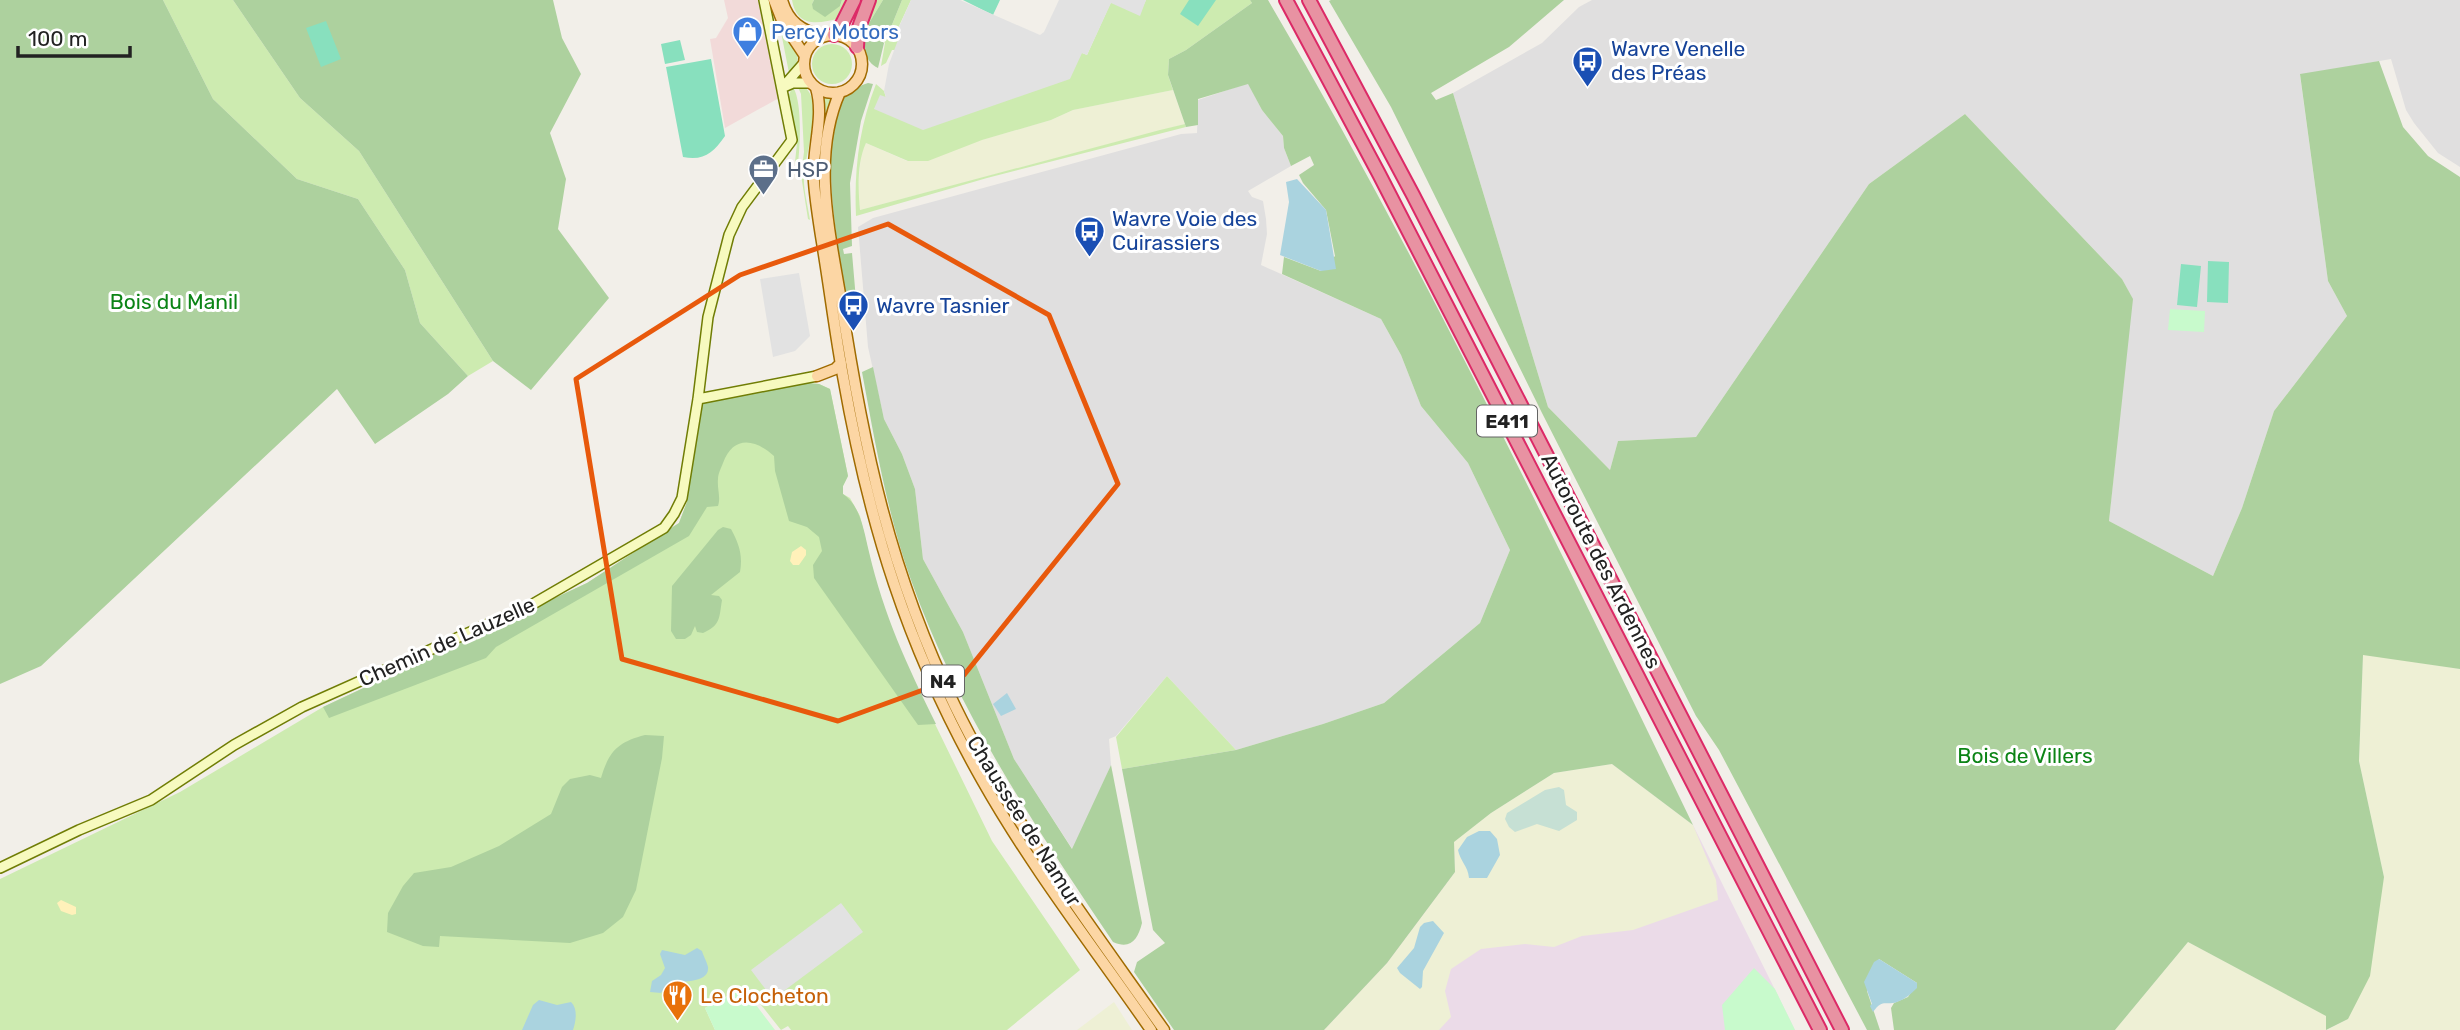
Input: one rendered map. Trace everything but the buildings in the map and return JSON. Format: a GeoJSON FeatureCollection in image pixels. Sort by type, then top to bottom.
{"type":"FeatureCollection","features":[{"type":"Feature","properties":{"kind":"highway"},"geometry":{"type":"LineString","coordinates":[[828,36],[841,26],[854,0]]}},
{"type":"Feature","properties":{"kind":"highway"},"geometry":{"type":"LineString","coordinates":[[857,47],[858,30],[869,0]]}},
{"type":"Feature","properties":{"kind":"highway"},"geometry":{"type":"LineString","coordinates":[[1278,0],[1296,18]]}},
{"type":"Feature","properties":{"kind":"highway","name":"Autoroute des Ardennes"},"geometry":{"type":"LineString","coordinates":[[1286,0],[1385,187],[1816,1028]]}},
{"type":"Feature","properties":{"kind":"highway","name":"Autoroute des Ardennes"},"geometry":{"type":"LineString","coordinates":[[1309,0],[1419,207],[1842,1030]]}},
{"type":"Feature","properties":{"kind":"main road","name":"N4"},"geometry":{"type":"LineString","coordinates":[[774,0],[783,23],[804,60],[820,106],[813,150],[813,181],[841,363],[860,464],[894,587],[928,674],[956,732],[1012,829],[1151,1030]]}},
{"type":"Feature","properties":{"kind":"main road"},"geometry":{"type":"LineString","coordinates":[[782,0],[793,22],[804,31],[849,40],[857,47]]}},
{"type":"Feature","properties":{"kind":"main road"},"geometry":{"type":"LineString","coordinates":[[804,60],[814,42],[828,36]]}},
{"type":"Feature","properties":{"kind":"main road","name":"Chaussée de Namur"},"geometry":{"type":"LineString","coordinates":[[857,47],[862,60],[861,72],[855,82],[840,92],[825,149],[827,203],[863,430],[894,553],[935,663],[987,767],[1022,825],[1164,1030]]}},
{"type":"Feature","properties":{"kind":"main road"},"geometry":{"type":"LineString","coordinates":[[813,85],[831,93],[840,92]]}},
{"type":"Feature","properties":{"kind":"main road"},"geometry":{"type":"LineString","coordinates":[[817,376],[835,369],[841,363]]}},
{"type":"Feature","properties":{"kind":"main road"},"geometry":{"type":"LineString","coordinates":[[817,376],[844,381]]}},
{"type":"Feature","properties":{"kind":"street","name":"Chemin de Lauzelle"},"geometry":{"type":"LineString","coordinates":[[0,868],[79,830],[151,800],[234,745],[292,713],[533,604],[664,528],[682,498],[708,317],[729,235],[742,207],[792,140],[764,0]]}},
{"type":"Feature","properties":{"kind":"street"},"geometry":{"type":"LineString","coordinates":[[782,88],[804,60]]}},
{"type":"Feature","properties":{"kind":"street"},"geometry":{"type":"LineString","coordinates":[[782,88],[793,83],[813,85]]}},
{"type":"Feature","properties":{"kind":"street"},"geometry":{"type":"LineString","coordinates":[[698,399],[817,376]]}},
{"type":"Feature","properties":{"kind":"highlighted area"},"geometry":{"type":"Polygon","coordinates":[[[888,224],[1049,315],[1118,484],[964,675],[838,721],[622,659],[576,379],[740,275],[888,224]]]}},
{"type":"Feature","properties":{"kind":"shaded area"},"geometry":{"type":"Polygon","coordinates":[[[724,0],[765,0],[763,1],[779,98],[725,128],[710,39],[716,38],[728,18],[724,0]]]}},
{"type":"Feature","properties":{"kind":"shaded area"},"geometry":{"type":"Polygon","coordinates":[[[911,0],[960,0],[1040,35],[1059,0],[1146,0],[1140,16],[1111,3],[1087,55],[1082,53],[1070,79],[923,130],[874,109],[880,95],[886,97],[884,91],[889,64],[898,40],[894,38],[911,0]]]}},
{"type":"Feature","properties":{"kind":"shaded area"},"geometry":{"type":"Polygon","coordinates":[[[1592,0],[2460,0],[2460,167],[2438,153],[2414,123],[2406,110],[2391,59],[2300,75],[2328,281],[2347,316],[2274,411],[2242,508],[2213,576],[2109,521],[2132,298],[2122,279],[1965,114],[1869,184],[1696,437],[1618,441],[1610,470],[1548,407],[1453,93],[1542,43],[1579,7],[1592,0]]]}},
{"type":"Feature","properties":{"kind":"shaded area"},"geometry":{"type":"Polygon","coordinates":[[[1248,83],[1262,110],[1283,136],[1284,148],[1291,166],[1248,191],[1252,197],[1263,201],[1267,234],[1261,265],[1381,319],[1401,355],[1421,406],[1468,463],[1510,550],[1480,623],[1384,703],[1236,750],[1167,676],[1116,736],[1109,739],[1111,765],[1073,850],[1014,759],[963,632],[923,559],[915,489],[902,454],[884,419],[868,347],[858,227],[873,218],[1181,134],[1197,133],[1198,100],[1248,83]]]}},
{"type":"Feature","properties":{"kind":"shaded area"},"geometry":{"type":"Polygon","coordinates":[[[799,273],[810,336],[795,351],[773,357],[760,279],[799,273]]]}},
{"type":"Feature","properties":{"kind":"shaded area"},"geometry":{"type":"Polygon","coordinates":[[[1612,764],[1693,825],[1795,1030],[1324,1030],[1455,872],[1454,842],[1612,764]]]}},
{"type":"Feature","properties":{"kind":"shaded area"},"geometry":{"type":"Polygon","coordinates":[[[841,903],[863,932],[773,999],[751,970],[841,903]]]}},
{"type":"Feature","properties":{"kind":"green space","name":"Bois du Manil"},"geometry":{"type":"Polygon","coordinates":[[[0,0],[163,0],[213,99],[297,179],[358,199],[405,270],[420,323],[468,376],[448,394],[375,444],[337,389],[41,666],[0,684],[0,0]]]}},
{"type":"Feature","properties":{"kind":"green space"},"geometry":{"type":"Polygon","coordinates":[[[163,0],[233,0],[300,98],[359,151],[493,361],[468,376],[420,323],[405,270],[358,199],[297,179],[213,99],[163,0]]]}},
{"type":"Feature","properties":{"kind":"green space"},"geometry":{"type":"Polygon","coordinates":[[[233,0],[553,0],[562,38],[581,74],[550,133],[566,179],[558,229],[609,298],[531,390],[493,361],[359,151],[300,98],[233,0]]]}},
{"type":"Feature","properties":{"kind":"green space"},"geometry":{"type":"Polygon","coordinates":[[[792,0],[814,0],[812,4],[840,6],[842,0],[845,0],[840,18],[810,22],[799,15],[792,0]]]}},
{"type":"Feature","properties":{"kind":"green space"},"geometry":{"type":"Polygon","coordinates":[[[814,0],[842,0],[840,6],[825,17],[813,9],[814,0]]]}},
{"type":"Feature","properties":{"kind":"green space"},"geometry":{"type":"Polygon","coordinates":[[[876,0],[883,0],[866,28],[887,37],[902,0],[911,0],[894,37],[899,40],[895,50],[892,50],[886,63],[881,66],[885,43],[880,37],[863,30],[876,0]]]}},
{"type":"Feature","properties":{"kind":"green space"},"geometry":{"type":"Polygon","coordinates":[[[883,0],[902,0],[887,37],[866,28],[883,0]]]}},
{"type":"Feature","properties":{"kind":"green space"},"geometry":{"type":"Polygon","coordinates":[[[963,0],[1000,0],[993,15],[963,0]]]}},
{"type":"Feature","properties":{"kind":"green space"},"geometry":{"type":"Polygon","coordinates":[[[1146,0],[1250,0],[1252,3],[1169,59],[1168,75],[1173,90],[1073,110],[1051,120],[982,140],[928,161],[908,161],[866,143],[860,167],[860,210],[1160,130],[1185,124],[1186,127],[987,178],[856,216],[859,149],[865,116],[876,84],[884,91],[886,98],[874,109],[1082,53],[1087,55],[1111,2],[1139,15],[1146,0]]]}},
{"type":"Feature","properties":{"kind":"green space"},"geometry":{"type":"Polygon","coordinates":[[[1189,0],[1216,0],[1198,26],[1180,14],[1189,0]]]}},
{"type":"Feature","properties":{"kind":"green space"},"geometry":{"type":"Polygon","coordinates":[[[1250,0],[1268,0],[1382,202],[1489,408],[1693,825],[1612,764],[1554,773],[1491,813],[1454,842],[1455,872],[1387,963],[1324,1030],[1174,1030],[1134,972],[1137,962],[1165,943],[1153,930],[1122,769],[1236,750],[1384,703],[1480,623],[1510,550],[1468,463],[1421,406],[1401,355],[1381,319],[1282,274],[1284,257],[1321,271],[1335,256],[1326,210],[1299,175],[1314,165],[1310,156],[1291,166],[1284,148],[1283,136],[1262,110],[1248,84],[1198,99],[1198,125],[1186,127],[1168,75],[1169,59],[1252,3],[1250,0]]]}},
{"type":"Feature","properties":{"kind":"green space","name":"Bois de Villers"},"geometry":{"type":"Polygon","coordinates":[[[1564,0],[1509,47],[1431,93],[1436,100],[1453,93],[1548,407],[1610,470],[1618,441],[1696,437],[1869,184],[1965,114],[2122,279],[2133,299],[2109,521],[2213,576],[2242,508],[2274,411],[2347,316],[2328,281],[2300,74],[2379,61],[2403,127],[2428,156],[2460,177],[2460,669],[2363,655],[2359,761],[2384,877],[2370,976],[2348,1019],[2326,1030],[2326,1016],[2188,942],[2115,1030],[1894,1030],[1891,1008],[1894,1003],[1908,997],[1917,983],[1879,959],[1867,991],[1880,1030],[1867,1030],[1719,750],[1696,716],[1391,107],[1329,1],[1564,0]]]}},
{"type":"Feature","properties":{"kind":"green space"},"geometry":{"type":"Polygon","coordinates":[[[771,5],[798,53],[797,66],[789,73],[781,32],[771,5]]]}},
{"type":"Feature","properties":{"kind":"green space"},"geometry":{"type":"Polygon","coordinates":[[[326,21],[341,59],[321,67],[306,28],[326,21]]]}},
{"type":"Feature","properties":{"kind":"green space"},"geometry":{"type":"Polygon","coordinates":[[[861,32],[884,43],[878,68],[867,58],[861,32]]]}},
{"type":"Feature","properties":{"kind":"green space"},"geometry":{"type":"Polygon","coordinates":[[[680,40],[685,60],[665,64],[661,44],[680,40]]]}},
{"type":"Feature","properties":{"kind":"green space"},"geometry":{"type":"Polygon","coordinates":[[[832,44],[846,50],[852,64],[846,78],[832,84],[818,78],[812,64],[818,50],[832,44]]]}},
{"type":"Feature","properties":{"kind":"green space"},"geometry":{"type":"Polygon","coordinates":[[[711,59],[725,136],[702,157],[683,157],[666,67],[711,59]]]}},
{"type":"Feature","properties":{"kind":"green space"},"geometry":{"type":"Polygon","coordinates":[[[873,84],[861,121],[850,183],[852,246],[843,249],[844,254],[852,253],[858,323],[856,327],[854,321],[850,321],[837,239],[831,151],[842,101],[857,87],[873,84]]]}},
{"type":"Feature","properties":{"kind":"green space"},"geometry":{"type":"Polygon","coordinates":[[[797,85],[806,89],[813,109],[804,175],[810,220],[801,175],[804,152],[801,94],[797,85]]]}},
{"type":"Feature","properties":{"kind":"green space"},"geometry":{"type":"Polygon","coordinates":[[[793,87],[799,116],[797,171],[797,143],[788,96],[793,87]]]}},
{"type":"Feature","properties":{"kind":"green space"},"geometry":{"type":"Polygon","coordinates":[[[1173,90],[1185,124],[860,210],[858,193],[861,152],[866,143],[907,161],[1051,120],[1073,110],[1173,90]]]}},
{"type":"Feature","properties":{"kind":"green space"},"geometry":{"type":"Polygon","coordinates":[[[825,97],[832,99],[822,148],[821,199],[818,176],[825,97]]]}},
{"type":"Feature","properties":{"kind":"green space"},"geometry":{"type":"Polygon","coordinates":[[[2208,261],[2229,262],[2228,303],[2207,302],[2208,261]]]}},
{"type":"Feature","properties":{"kind":"green space"},"geometry":{"type":"Polygon","coordinates":[[[2181,264],[2201,266],[2197,307],[2177,305],[2181,264]]]}},
{"type":"Feature","properties":{"kind":"green space"},"geometry":{"type":"Polygon","coordinates":[[[2170,309],[2205,311],[2204,332],[2168,330],[2170,309]]]}},
{"type":"Feature","properties":{"kind":"green space"},"geometry":{"type":"Polygon","coordinates":[[[873,367],[884,419],[902,454],[915,489],[923,559],[963,632],[1014,759],[1072,849],[1111,765],[1142,923],[1136,938],[1129,944],[1113,942],[1027,812],[975,722],[930,629],[903,555],[882,477],[862,372],[873,367]]]}},
{"type":"Feature","properties":{"kind":"green space"},"geometry":{"type":"Polygon","coordinates":[[[807,383],[830,389],[848,476],[843,486],[843,494],[850,498],[860,516],[877,588],[898,648],[992,841],[1080,970],[1007,1030],[791,1030],[788,1026],[781,1030],[746,986],[705,1008],[715,1030],[0,1030],[0,879],[180,792],[323,707],[587,583],[679,523],[687,502],[701,406],[807,383]]]}},
{"type":"Feature","properties":{"kind":"green space"},"geometry":{"type":"Polygon","coordinates":[[[807,383],[830,389],[848,476],[843,486],[843,494],[858,512],[889,619],[936,724],[918,725],[814,578],[813,565],[822,551],[819,537],[807,527],[789,521],[775,471],[774,456],[752,443],[738,444],[727,454],[718,477],[718,506],[707,507],[689,536],[496,647],[486,658],[329,718],[323,707],[587,583],[679,523],[687,502],[701,406],[706,402],[807,383]]]}},
{"type":"Feature","properties":{"kind":"green space"},"geometry":{"type":"Polygon","coordinates":[[[879,521],[912,617],[947,699],[1159,1030],[1053,884],[1013,824],[977,761],[944,694],[915,627],[879,521]]]}},
{"type":"Feature","properties":{"kind":"green space"},"geometry":{"type":"Polygon","coordinates":[[[723,527],[731,529],[738,545],[741,555],[740,572],[711,595],[719,596],[722,600],[718,620],[713,627],[703,633],[697,632],[695,626],[691,635],[685,639],[676,639],[671,631],[672,586],[723,527]]]}},
{"type":"Feature","properties":{"kind":"green space"},"geometry":{"type":"Polygon","coordinates":[[[2363,654],[2460,669],[2460,1030],[2327,1030],[2348,1019],[2384,877],[2359,761],[2363,654]]]}},
{"type":"Feature","properties":{"kind":"green space"},"geometry":{"type":"Polygon","coordinates":[[[1167,676],[1236,750],[1122,769],[1116,737],[1167,676]]]}},
{"type":"Feature","properties":{"kind":"green space"},"geometry":{"type":"Polygon","coordinates":[[[645,735],[664,736],[636,890],[623,917],[603,933],[570,943],[440,936],[439,947],[423,946],[387,932],[388,913],[403,886],[414,873],[451,867],[499,846],[551,814],[562,787],[570,779],[590,775],[601,778],[607,761],[616,749],[645,735]]]}},
{"type":"Feature","properties":{"kind":"green space"},"geometry":{"type":"Polygon","coordinates":[[[1612,764],[1693,825],[1716,880],[1718,900],[1633,930],[1582,936],[1554,947],[1525,944],[1481,949],[1451,969],[1445,991],[1451,1017],[1439,1030],[1324,1030],[1387,963],[1455,872],[1454,842],[1491,813],[1554,773],[1612,764]]]}},
{"type":"Feature","properties":{"kind":"green space"},"geometry":{"type":"Polygon","coordinates":[[[1559,787],[1564,790],[1566,805],[1577,812],[1577,820],[1559,831],[1537,824],[1515,832],[1509,827],[1505,819],[1507,813],[1545,790],[1559,787]]]}},
{"type":"Feature","properties":{"kind":"green space"},"geometry":{"type":"Polygon","coordinates":[[[2188,942],[2327,1016],[2326,1030],[2115,1030],[2188,942]]]}},
{"type":"Feature","properties":{"kind":"green space"},"geometry":{"type":"Polygon","coordinates":[[[1754,968],[1775,989],[1795,1030],[1725,1030],[1722,1005],[1754,968]]]}},
{"type":"Feature","properties":{"kind":"green space"},"geometry":{"type":"Polygon","coordinates":[[[743,988],[775,1030],[715,1030],[705,1008],[743,988]]]}},
{"type":"Feature","properties":{"kind":"green space"},"geometry":{"type":"Polygon","coordinates":[[[1114,1002],[1132,1030],[1077,1030],[1114,1002]]]}},
{"type":"Feature","properties":{"kind":"sand"},"geometry":{"type":"Polygon","coordinates":[[[801,546],[806,550],[806,555],[799,565],[793,565],[790,561],[792,552],[801,546]]]}},
{"type":"Feature","properties":{"kind":"sand"},"geometry":{"type":"Polygon","coordinates":[[[61,900],[76,907],[76,914],[61,911],[57,903],[61,900]]]}},
{"type":"Feature","properties":{"kind":"water"},"geometry":{"type":"Polygon","coordinates":[[[1297,179],[1326,210],[1336,269],[1321,271],[1280,255],[1289,202],[1286,182],[1297,179]]]}},
{"type":"Feature","properties":{"kind":"water"},"geometry":{"type":"Polygon","coordinates":[[[1007,693],[1016,709],[1001,716],[993,704],[1007,693]]]}},
{"type":"Feature","properties":{"kind":"water"},"geometry":{"type":"Polygon","coordinates":[[[1479,831],[1490,831],[1497,839],[1500,855],[1487,878],[1469,878],[1458,850],[1467,837],[1479,831]]]}},
{"type":"Feature","properties":{"kind":"water"},"geometry":{"type":"Polygon","coordinates":[[[1433,921],[1444,933],[1423,971],[1420,989],[1397,968],[1414,948],[1420,927],[1433,921]]]}},
{"type":"Feature","properties":{"kind":"water"},"geometry":{"type":"Polygon","coordinates":[[[697,948],[702,951],[708,967],[704,976],[693,981],[669,983],[661,993],[650,992],[652,981],[661,975],[665,968],[660,954],[662,950],[685,955],[697,948]]]}},
{"type":"Feature","properties":{"kind":"water"},"geometry":{"type":"Polygon","coordinates":[[[1879,959],[1917,983],[1917,988],[1903,999],[1882,1004],[1873,1012],[1864,982],[1874,962],[1879,959]]]}},
{"type":"Feature","properties":{"kind":"water"},"geometry":{"type":"Polygon","coordinates":[[[539,1000],[557,1005],[571,1002],[576,1012],[573,1030],[522,1030],[533,1005],[539,1000]]]}},
{"type":"Feature","properties":{"kind":"place","name":"Percy Motors"},"geometry":{"type":"Point","coordinates":[748,59]}},
{"type":"Feature","properties":{"kind":"place","name":"Wavre Venelle des Préas"},"geometry":{"type":"Point","coordinates":[1588,88]}},
{"type":"Feature","properties":{"kind":"place","name":"HSP"},"geometry":{"type":"Point","coordinates":[764,197]}},
{"type":"Feature","properties":{"kind":"place","name":"Wavre Voie des Cuirassiers"},"geometry":{"type":"Point","coordinates":[1089,258]}},
{"type":"Feature","properties":{"kind":"place","name":"Wavre Tasnier"},"geometry":{"type":"Point","coordinates":[853,333]}},
{"type":"Feature","properties":{"kind":"place","name":"Le Clocheton"},"geometry":{"type":"Point","coordinates":[677,1023]}}]}
